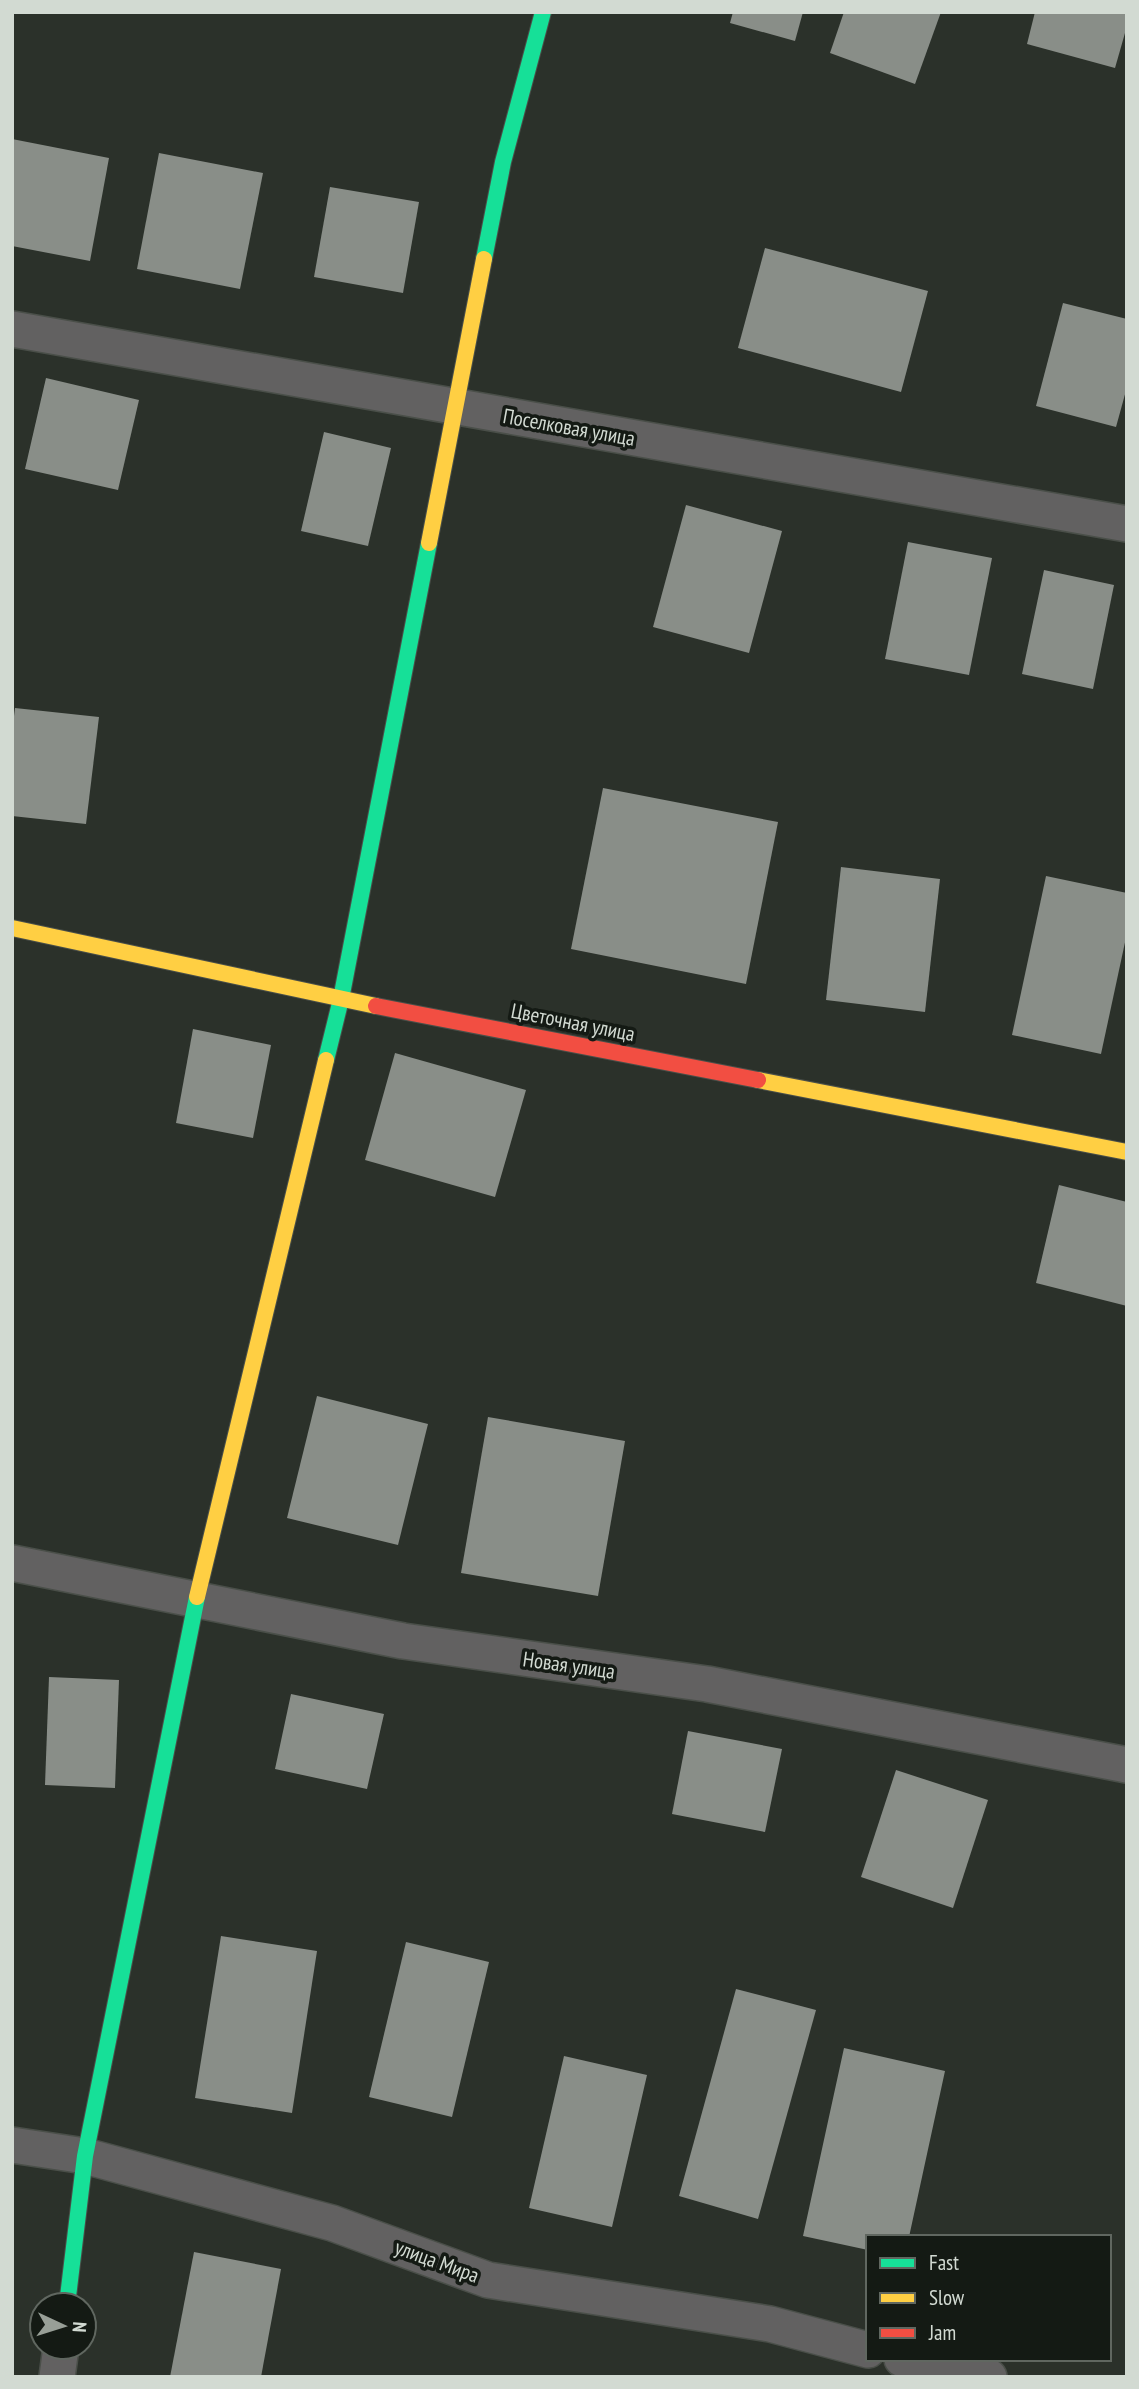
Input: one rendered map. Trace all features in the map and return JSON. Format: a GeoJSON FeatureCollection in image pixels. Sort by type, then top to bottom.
{"type":"FeatureCollection","features":[{"type":"Feature","properties":{"kind":"street"},"geometry":{"type":"LineString","coordinates":[[68,2291],[85,2156],[196,1600],[341,999],[503,162],[543,12]]}},
{"type":"Feature","properties":{"kind":"street","name":"Поселковая улица"},"geometry":{"type":"LineString","coordinates":[[12,329],[1127,524]]}},
{"type":"Feature","properties":{"kind":"street","name":"Цветочная улица"},"geometry":{"type":"LineString","coordinates":[[12,929],[341,999],[1127,1152]]}},
{"type":"Feature","properties":{"kind":"street","name":"Новая улица"},"geometry":{"type":"LineString","coordinates":[[12,1563],[403,1641],[707,1684],[1127,1765]]}},
{"type":"Feature","properties":{"kind":"street","name":"улица Мира"},"geometry":{"type":"LineString","coordinates":[[12,2145],[85,2156],[332,2223],[488,2280],[770,2324],[866,2349]]}},
{"type":"Feature","properties":{"kind":"street"},"geometry":{"type":"LineString","coordinates":[[909,2361],[938,2369],[989,2377]]}},
{"type":"Feature","properties":{"kind":"building"},"geometry":{"type":"Polygon","coordinates":[[[733,12],[803,12],[795,41],[730,23],[733,12]]]}},
{"type":"Feature","properties":{"kind":"building"},"geometry":{"type":"Polygon","coordinates":[[[844,12],[941,12],[915,84],[830,53],[844,12]]]}},
{"type":"Feature","properties":{"kind":"building"},"geometry":{"type":"Polygon","coordinates":[[[1035,12],[1127,12],[1127,26],[1115,68],[1027,44],[1035,12]]]}},
{"type":"Feature","properties":{"kind":"building"},"geometry":{"type":"Polygon","coordinates":[[[12,139],[109,158],[90,261],[12,246],[12,139]]]}},
{"type":"Feature","properties":{"kind":"building"},"geometry":{"type":"Polygon","coordinates":[[[159,153],[263,173],[240,289],[137,269],[159,153]]]}},
{"type":"Feature","properties":{"kind":"building"},"geometry":{"type":"Polygon","coordinates":[[[330,187],[419,202],[403,293],[314,277],[330,187]]]}},
{"type":"Feature","properties":{"kind":"building"},"geometry":{"type":"Polygon","coordinates":[[[765,248],[928,291],[901,392],[738,348],[765,248]]]}},
{"type":"Feature","properties":{"kind":"building"},"geometry":{"type":"Polygon","coordinates":[[[1063,303],[1127,319],[1127,387],[1116,427],[1036,406],[1063,303]]]}},
{"type":"Feature","properties":{"kind":"building"},"geometry":{"type":"Polygon","coordinates":[[[46,378],[139,400],[118,490],[25,469],[46,378]]]}},
{"type":"Feature","properties":{"kind":"building"},"geometry":{"type":"Polygon","coordinates":[[[324,432],[391,448],[368,546],[301,531],[324,432]]]}},
{"type":"Feature","properties":{"kind":"building"},"geometry":{"type":"Polygon","coordinates":[[[686,505],[782,531],[749,653],[653,627],[686,505]]]}},
{"type":"Feature","properties":{"kind":"building"},"geometry":{"type":"Polygon","coordinates":[[[908,542],[992,558],[969,675],[885,659],[908,542]]]}},
{"type":"Feature","properties":{"kind":"building"},"geometry":{"type":"Polygon","coordinates":[[[1044,570],[1114,585],[1093,689],[1022,674],[1044,570]]]}},
{"type":"Feature","properties":{"kind":"building"},"geometry":{"type":"Polygon","coordinates":[[[15,708],[99,717],[86,824],[12,816],[12,732],[15,708]]]}},
{"type":"Feature","properties":{"kind":"building"},"geometry":{"type":"Polygon","coordinates":[[[603,788],[778,822],[746,984],[571,949],[603,788]]]}},
{"type":"Feature","properties":{"kind":"building"},"geometry":{"type":"Polygon","coordinates":[[[841,867],[940,879],[925,1012],[826,1000],[841,867]]]}},
{"type":"Feature","properties":{"kind":"building"},"geometry":{"type":"Polygon","coordinates":[[[1046,876],[1127,893],[1127,933],[1101,1054],[1012,1035],[1046,876]]]}},
{"type":"Feature","properties":{"kind":"building"},"geometry":{"type":"Polygon","coordinates":[[[193,1029],[271,1045],[253,1138],[176,1123],[193,1029]]]}},
{"type":"Feature","properties":{"kind":"building"},"geometry":{"type":"Polygon","coordinates":[[[395,1053],[526,1090],[495,1197],[365,1160],[395,1053]]]}},
{"type":"Feature","properties":{"kind":"building"},"geometry":{"type":"Polygon","coordinates":[[[1059,1185],[1127,1202],[1127,1306],[1036,1283],[1059,1185]]]}},
{"type":"Feature","properties":{"kind":"building"},"geometry":{"type":"Polygon","coordinates":[[[317,1396],[428,1424],[398,1545],[287,1518],[317,1396]]]}},
{"type":"Feature","properties":{"kind":"building"},"geometry":{"type":"Polygon","coordinates":[[[488,1417],[625,1441],[598,1596],[461,1573],[488,1417]]]}},
{"type":"Feature","properties":{"kind":"building"},"geometry":{"type":"Polygon","coordinates":[[[49,1677],[119,1680],[115,1788],[45,1785],[49,1677]]]}},
{"type":"Feature","properties":{"kind":"building"},"geometry":{"type":"Polygon","coordinates":[[[291,1694],[384,1714],[367,1789],[275,1769],[291,1694]]]}},
{"type":"Feature","properties":{"kind":"building"},"geometry":{"type":"Polygon","coordinates":[[[688,1731],[782,1749],[765,1832],[672,1814],[688,1731]]]}},
{"type":"Feature","properties":{"kind":"building"},"geometry":{"type":"Polygon","coordinates":[[[896,1770],[988,1800],[953,1908],[861,1877],[896,1770]]]}},
{"type":"Feature","properties":{"kind":"building"},"geometry":{"type":"Polygon","coordinates":[[[221,1936],[317,1951],[292,2113],[195,2098],[221,1936]]]}},
{"type":"Feature","properties":{"kind":"building"},"geometry":{"type":"Polygon","coordinates":[[[406,1942],[489,1962],[452,2117],[369,2097],[406,1942]]]}},
{"type":"Feature","properties":{"kind":"building"},"geometry":{"type":"Polygon","coordinates":[[[736,1989],[816,2010],[758,2219],[679,2196],[736,1989]]]}},
{"type":"Feature","properties":{"kind":"building"},"geometry":{"type":"Polygon","coordinates":[[[844,2048],[945,2071],[909,2235],[866,2235],[866,2250],[803,2236],[844,2048]]]}},
{"type":"Feature","properties":{"kind":"building"},"geometry":{"type":"Polygon","coordinates":[[[564,2056],[647,2075],[612,2227],[529,2208],[564,2056]]]}},
{"type":"Feature","properties":{"kind":"building"},"geometry":{"type":"Polygon","coordinates":[[[194,2252],[281,2269],[261,2377],[170,2377],[194,2252]]]}},
{"type":"Feature","properties":{"kind":"traffic: fast"},"geometry":{"type":"LineString","coordinates":[[484,259],[503,162],[543,12]]}},
{"type":"Feature","properties":{"kind":"traffic: fast"},"geometry":{"type":"LineString","coordinates":[[326,1060],[341,999],[429,543]]}},
{"type":"Feature","properties":{"kind":"traffic: fast"},"geometry":{"type":"LineString","coordinates":[[69,2291],[85,2156],[197,1597]]}},
{"type":"Feature","properties":{"kind":"traffic: slow"},"geometry":{"type":"LineString","coordinates":[[429,543],[484,259]]}},
{"type":"Feature","properties":{"kind":"traffic: slow"},"geometry":{"type":"LineString","coordinates":[[12,928],[376,1006]]}},
{"type":"Feature","properties":{"kind":"traffic: slow"},"geometry":{"type":"LineString","coordinates":[[197,1597],[326,1060]]}},
{"type":"Feature","properties":{"kind":"traffic: slow"},"geometry":{"type":"LineString","coordinates":[[758,1080],[1127,1152]]}},
{"type":"Feature","properties":{"kind":"traffic: jam"},"geometry":{"type":"LineString","coordinates":[[376,1006],[758,1080]]}}]}
